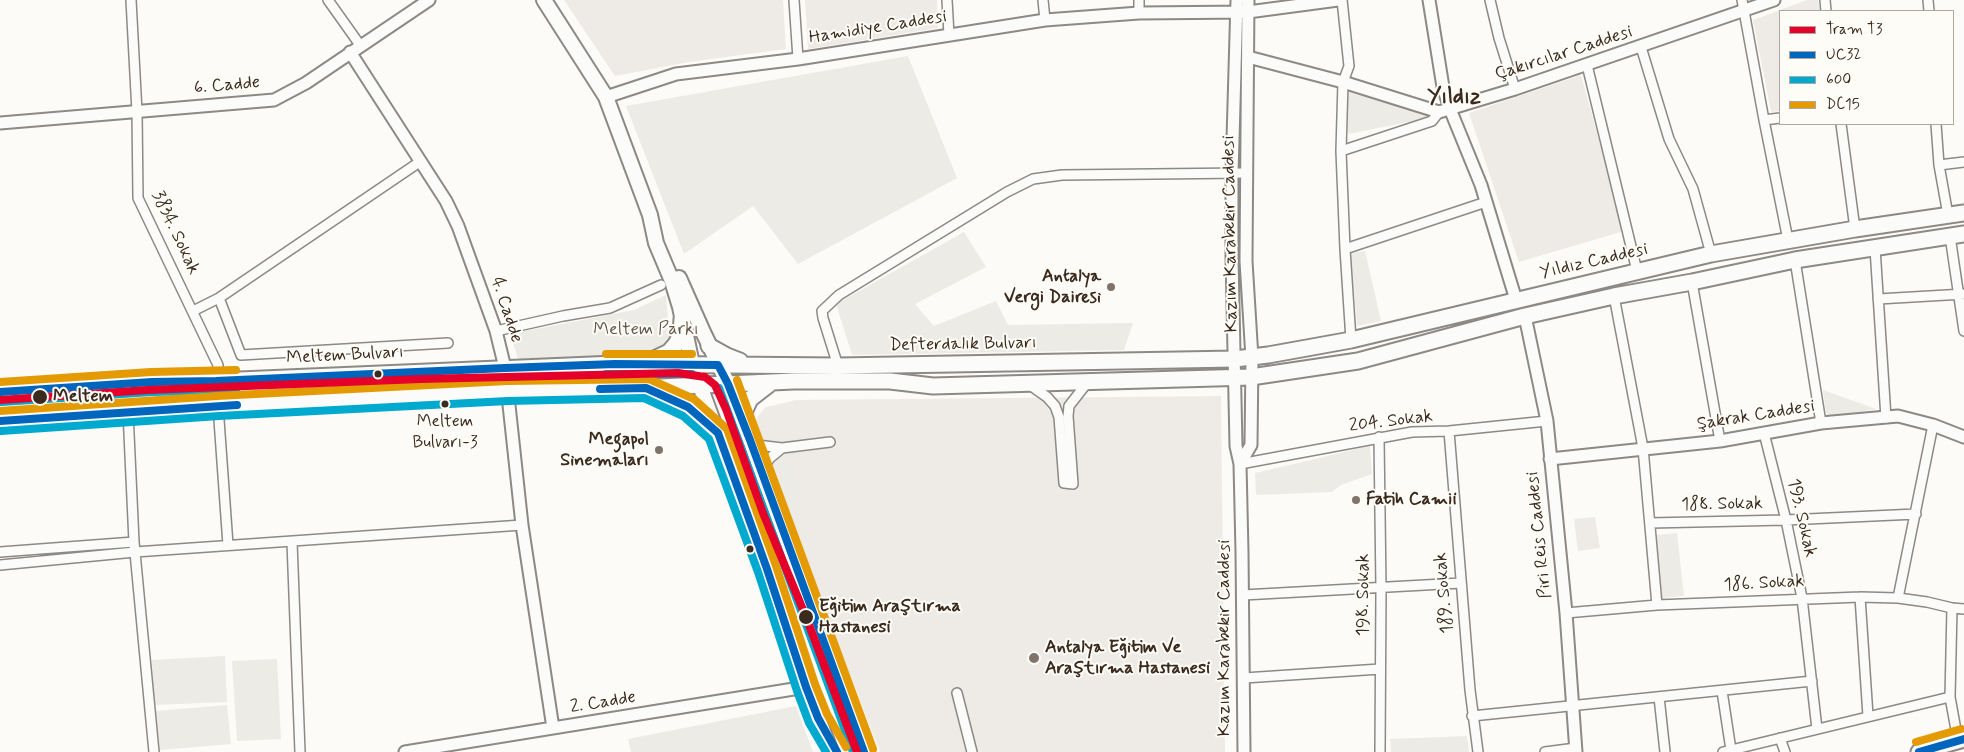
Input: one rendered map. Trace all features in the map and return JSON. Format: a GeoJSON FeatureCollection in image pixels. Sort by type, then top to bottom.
{"type":"FeatureCollection","features":[{"type":"Feature","properties":{"kind":"main road"},"geometry":{"type":"LineString","coordinates":[[544,0],[606,97],[650,215],[656,243],[672,280],[692,364],[767,570],[806,687],[831,752]]}},
{"type":"Feature","properties":{"kind":"main road","name":"Yıldız Caddesi"},"geometry":{"type":"LineString","coordinates":[[1235,359],[1252,358],[1351,340],[1711,254],[1855,229],[1964,213]]}},
{"type":"Feature","properties":{"kind":"main road"},"geometry":{"type":"LineString","coordinates":[[650,215],[665,241],[684,289],[728,384],[744,424],[864,752]]}},
{"type":"Feature","properties":{"kind":"main road","name":"Yıldız Caddesi"},"geometry":{"type":"LineString","coordinates":[[1235,377],[1251,378],[1358,361],[1525,316],[1614,296],[1795,260],[1957,235]]}},
{"type":"Feature","properties":{"kind":"main road"},"geometry":{"type":"LineString","coordinates":[[643,364],[669,352],[676,344],[681,334],[682,319]]}},
{"type":"Feature","properties":{"kind":"main road"},"geometry":{"type":"LineString","coordinates":[[709,346],[727,356],[761,365]]}},
{"type":"Feature","properties":{"kind":"main road","name":"Defterdalık Bulvarı"},"geometry":{"type":"LineString","coordinates":[[692,364],[838,366],[1235,359]]}},
{"type":"Feature","properties":{"kind":"main road","name":"Meltem Bulvarı"},"geometry":{"type":"LineString","coordinates":[[0,392],[152,382],[216,381],[505,368],[692,364]]}},
{"type":"Feature","properties":{"kind":"main road","name":"Defterdalık Bulvarı"},"geometry":{"type":"LineString","coordinates":[[728,384],[890,382],[932,386],[1087,383],[1235,377]]}},
{"type":"Feature","properties":{"kind":"main road"},"geometry":{"type":"LineString","coordinates":[[744,424],[744,412],[750,399],[772,382]]}},
{"type":"Feature","properties":{"kind":"main road"},"geometry":{"type":"LineString","coordinates":[[0,421],[218,406],[508,391],[728,384]]}},
{"type":"Feature","properties":{"kind":"main road"},"geometry":{"type":"LineString","coordinates":[[646,388],[688,407],[718,433]]}},
{"type":"Feature","properties":{"kind":"main road"},"geometry":{"type":"LineString","coordinates":[[818,718],[837,752]]}},
{"type":"Feature","properties":{"kind":"main road"},"geometry":{"type":"LineString","coordinates":[[1919,752],[1961,740]]}},
{"type":"Feature","properties":{"kind":"street","name":"3834. Sokak"},"geometry":{"type":"LineString","coordinates":[[131,0],[137,112],[138,198],[218,365],[216,381]]}},
{"type":"Feature","properties":{"kind":"street"},"geometry":{"type":"LineString","coordinates":[[328,0],[355,49]]}},
{"type":"Feature","properties":{"kind":"street","name":"6. Cadde"},"geometry":{"type":"LineString","coordinates":[[0,123],[274,100],[306,83],[429,0]]}},
{"type":"Feature","properties":{"kind":"street"},"geometry":{"type":"LineString","coordinates":[[794,0],[798,59]]}},
{"type":"Feature","properties":{"kind":"street"},"geometry":{"type":"LineString","coordinates":[[947,0],[949,35]]}},
{"type":"Feature","properties":{"kind":"street"},"geometry":{"type":"LineString","coordinates":[[1043,0],[1045,20]]}},
{"type":"Feature","properties":{"kind":"street"},"geometry":{"type":"LineString","coordinates":[[1139,0],[1139,13]]}},
{"type":"Feature","properties":{"kind":"street","name":"Kazım Karabekir Caddesi"},"geometry":{"type":"LineString","coordinates":[[1237,0],[1242,12],[1248,57],[1245,172],[1246,261],[1252,358],[1251,445],[1240,464]]}},
{"type":"Feature","properties":{"kind":"street","name":"Kazım Karabekir Caddesi"},"geometry":{"type":"LineString","coordinates":[[1244,752],[1240,464],[1236,446],[1233,339],[1232,174],[1242,12],[1248,0]]}},
{"type":"Feature","properties":{"kind":"street","name":"Hamidiye Caddesi"},"geometry":{"type":"LineString","coordinates":[[606,97],[676,74],[798,59],[1045,20],[1139,13],[1242,12],[1338,0]]}},
{"type":"Feature","properties":{"kind":"street"},"geometry":{"type":"LineString","coordinates":[[1342,0],[1349,66],[1343,82],[1341,151],[1351,340]]}},
{"type":"Feature","properties":{"kind":"street"},"geometry":{"type":"LineString","coordinates":[[1429,0],[1445,110],[1481,185],[1516,300]]}},
{"type":"Feature","properties":{"kind":"street"},"geometry":{"type":"LineString","coordinates":[[1490,0],[1499,38],[1515,89]]}},
{"type":"Feature","properties":{"kind":"street","name":"Çakırcılar Caddesi"},"geometry":{"type":"LineString","coordinates":[[1445,110],[1641,47],[1743,5],[1774,0]]}},
{"type":"Feature","properties":{"kind":"street"},"geometry":{"type":"LineString","coordinates":[[1743,5],[1788,240]]}},
{"type":"Feature","properties":{"kind":"street"},"geometry":{"type":"LineString","coordinates":[[1641,47],[1669,139],[1693,189],[1711,254]]}},
{"type":"Feature","properties":{"kind":"street","name":"4. Cadde"},"geometry":{"type":"LineString","coordinates":[[355,49],[446,201],[458,226],[496,331],[505,368],[522,525],[553,728]]}},
{"type":"Feature","properties":{"kind":"street"},"geometry":{"type":"LineString","coordinates":[[1248,57],[1445,110]]}},
{"type":"Feature","properties":{"kind":"street"},"geometry":{"type":"LineString","coordinates":[[1587,65],[1637,271]]}},
{"type":"Feature","properties":{"kind":"street"},"geometry":{"type":"LineString","coordinates":[[1341,151],[1432,121],[1445,110]]}},
{"type":"Feature","properties":{"kind":"street"},"geometry":{"type":"LineString","coordinates":[[1764,120],[1779,118]]}},
{"type":"Feature","properties":{"kind":"street"},"geometry":{"type":"LineString","coordinates":[[1841,125],[1855,229]]}},
{"type":"Feature","properties":{"kind":"street"},"geometry":{"type":"LineString","coordinates":[[1936,125],[1939,165],[1948,215]]}},
{"type":"Feature","properties":{"kind":"street"},"geometry":{"type":"LineString","coordinates":[[193,311],[219,298],[421,161]]}},
{"type":"Feature","properties":{"kind":"street"},"geometry":{"type":"LineString","coordinates":[[1939,165],[1964,162]]}},
{"type":"Feature","properties":{"kind":"street"},"geometry":{"type":"LineString","coordinates":[[838,366],[822,312],[839,295],[998,197],[1033,179],[1062,175],[1232,174],[1245,172]]}},
{"type":"Feature","properties":{"kind":"street"},"geometry":{"type":"LineString","coordinates":[[1345,249],[1486,202]]}},
{"type":"Feature","properties":{"kind":"street"},"geometry":{"type":"LineString","coordinates":[[1957,235],[1964,331]]}},
{"type":"Feature","properties":{"kind":"street"},"geometry":{"type":"LineString","coordinates":[[1874,248],[1886,418]]}},
{"type":"Feature","properties":{"kind":"street"},"geometry":{"type":"LineString","coordinates":[[1795,260],[1821,423]]}},
{"type":"Feature","properties":{"kind":"street"},"geometry":{"type":"LineString","coordinates":[[1692,282],[1720,441]]}},
{"type":"Feature","properties":{"kind":"street"},"geometry":{"type":"LineString","coordinates":[[496,331],[610,308],[661,285]]}},
{"type":"Feature","properties":{"kind":"street"},"geometry":{"type":"LineString","coordinates":[[1878,299],[1961,294]]}},
{"type":"Feature","properties":{"kind":"street"},"geometry":{"type":"LineString","coordinates":[[1614,296],[1643,448],[1657,605]]}},
{"type":"Feature","properties":{"kind":"street"},"geometry":{"type":"LineString","coordinates":[[219,298],[241,355],[448,343]]}},
{"type":"Feature","properties":{"kind":"street","name":"Piri Reis Caddesi"},"geometry":{"type":"LineString","coordinates":[[1525,316],[1546,421],[1566,613],[1576,750]]}},
{"type":"Feature","properties":{"kind":"street"},"geometry":{"type":"LineString","coordinates":[[1028,383],[1047,397],[1055,406],[1059,417],[1064,482],[1073,484],[1068,416],[1069,406],[1087,383]]}},
{"type":"Feature","properties":{"kind":"street"},"geometry":{"type":"LineString","coordinates":[[218,406],[228,545]]}},
{"type":"Feature","properties":{"kind":"street"},"geometry":{"type":"LineString","coordinates":[[128,412],[134,542],[154,752]]}},
{"type":"Feature","properties":{"kind":"street","name":"Şakrak Caddesi"},"geometry":{"type":"LineString","coordinates":[[1550,460],[1643,448],[1720,441],[1821,423],[1898,416],[1932,425],[1964,437]]}},
{"type":"Feature","properties":{"kind":"street","name":"204. Sokak"},"geometry":{"type":"LineString","coordinates":[[1240,464],[1412,432],[1449,431],[1546,421]]}},
{"type":"Feature","properties":{"kind":"street"},"geometry":{"type":"LineString","coordinates":[[1898,598],[1932,425]]}},
{"type":"Feature","properties":{"kind":"street","name":"189. Sokak"},"geometry":{"type":"LineString","coordinates":[[1449,431],[1472,716],[1478,752]]}},
{"type":"Feature","properties":{"kind":"street","name":"193. Sokak"},"geometry":{"type":"LineString","coordinates":[[1764,433],[1786,520],[1802,598],[1817,729]]}},
{"type":"Feature","properties":{"kind":"street","name":"198. Sokak"},"geometry":{"type":"LineString","coordinates":[[1379,437],[1382,589],[1380,752]]}},
{"type":"Feature","properties":{"kind":"street"},"geometry":{"type":"LineString","coordinates":[[750,440],[757,445],[782,448],[830,442]]}},
{"type":"Feature","properties":{"kind":"street"},"geometry":{"type":"LineString","coordinates":[[762,474],[764,466],[770,458],[782,448]]}},
{"type":"Feature","properties":{"kind":"street","name":"188. Sokak"},"geometry":{"type":"LineString","coordinates":[[1650,523],[1786,520],[1916,514]]}},
{"type":"Feature","properties":{"kind":"street"},"geometry":{"type":"LineString","coordinates":[[0,565],[135,552],[522,525]]}},
{"type":"Feature","properties":{"kind":"street"},"geometry":{"type":"LineString","coordinates":[[0,552],[134,542]]}},
{"type":"Feature","properties":{"kind":"street"},"geometry":{"type":"LineString","coordinates":[[292,542],[300,752]]}},
{"type":"Feature","properties":{"kind":"street"},"geometry":{"type":"LineString","coordinates":[[1243,596],[1461,583]]}},
{"type":"Feature","properties":{"kind":"street"},"geometry":{"type":"LineString","coordinates":[[1860,597],[1868,716]]}},
{"type":"Feature","properties":{"kind":"street","name":"186. Sokak"},"geometry":{"type":"LineString","coordinates":[[1566,613],[1657,605],[1860,597],[1898,598],[1964,609]]}},
{"type":"Feature","properties":{"kind":"street"},"geometry":{"type":"LineString","coordinates":[[1952,608],[1950,697],[1961,740]]}},
{"type":"Feature","properties":{"kind":"street"},"geometry":{"type":"LineString","coordinates":[[1244,678],[1380,669]]}},
{"type":"Feature","properties":{"kind":"street"},"geometry":{"type":"LineString","coordinates":[[1472,716],[1812,681]]}},
{"type":"Feature","properties":{"kind":"street","name":"2. Cadde"},"geometry":{"type":"LineString","coordinates":[[405,752],[806,687]]}},
{"type":"Feature","properties":{"kind":"street"},"geometry":{"type":"LineString","coordinates":[[1722,690],[1727,751],[1950,697]]}},
{"type":"Feature","properties":{"kind":"street"},"geometry":{"type":"LineString","coordinates":[[957,693],[972,752]]}},
{"type":"Feature","properties":{"kind":"street"},"geometry":{"type":"LineString","coordinates":[[1659,697],[1665,752]]}},
{"type":"Feature","properties":{"kind":"street"},"geometry":{"type":"LineString","coordinates":[[1780,738],[1784,752]]}},
{"type":"Feature","properties":{"kind":"street"},"geometry":{"type":"LineString","coordinates":[[1545,752],[1576,750]]}},
{"type":"Feature","properties":{"kind":"shaded area"},"geometry":{"type":"Polygon","coordinates":[[[564,0],[783,0],[786,49],[689,62],[615,76],[564,0]]]}},
{"type":"Feature","properties":{"kind":"shaded area"},"geometry":{"type":"Polygon","coordinates":[[[805,0],[937,0],[938,28],[808,49],[805,0]]]}},
{"type":"Feature","properties":{"kind":"shaded area"},"geometry":{"type":"Polygon","coordinates":[[[1807,0],[1818,0],[1820,10],[1780,10],[1807,0]]]}},
{"type":"Feature","properties":{"kind":"shaded area"},"geometry":{"type":"Polygon","coordinates":[[[1779,10],[1779,111],[1771,112],[1753,20],[1779,10]]]}},
{"type":"Feature","properties":{"kind":"shaded area"},"geometry":{"type":"Polygon","coordinates":[[[1581,75],[1624,231],[1519,262],[1469,113],[1581,75]]]}},
{"type":"Feature","properties":{"kind":"shaded area","name":"Antalya Eğitim Ve Araştırma Hastanesi"},"geometry":{"type":"Polygon","coordinates":[[[1221,396],[1225,752],[880,752],[807,563],[786,516],[758,434],[755,424],[758,416],[766,407],[796,400],[1221,396]]]}},
{"type":"Feature","properties":{"kind":"shaded area"},"geometry":{"type":"Polygon","coordinates":[[[1595,517],[1600,548],[1578,551],[1574,519],[1595,517]]]}},
{"type":"Feature","properties":{"kind":"green space"},"geometry":{"type":"Polygon","coordinates":[[[908,56],[957,178],[798,264],[753,206],[684,254],[626,106],[908,56]]]}},
{"type":"Feature","properties":{"kind":"green space"},"geometry":{"type":"Polygon","coordinates":[[[1347,92],[1427,114],[1424,119],[1348,134],[1347,92]]]}},
{"type":"Feature","properties":{"kind":"green space"},"geometry":{"type":"Polygon","coordinates":[[[964,232],[986,267],[915,304],[934,326],[996,301],[1008,325],[1133,323],[1124,350],[852,355],[836,304],[964,232]]]}},
{"type":"Feature","properties":{"kind":"green space"},"geometry":{"type":"Polygon","coordinates":[[[1365,251],[1381,321],[1357,326],[1351,253],[1365,251]]]}},
{"type":"Feature","properties":{"kind":"green space","name":"Meltem Parkı"},"geometry":{"type":"Polygon","coordinates":[[[666,295],[670,344],[664,352],[520,365],[510,334],[634,310],[666,295]]]}},
{"type":"Feature","properties":{"kind":"green space"},"geometry":{"type":"Polygon","coordinates":[[[1823,390],[1876,409],[1834,417],[1826,413],[1823,390]]]}},
{"type":"Feature","properties":{"kind":"green space"},"geometry":{"type":"Polygon","coordinates":[[[1370,446],[1372,474],[1341,485],[1332,492],[1256,495],[1255,473],[1370,446]]]}},
{"type":"Feature","properties":{"kind":"green space"},"geometry":{"type":"Polygon","coordinates":[[[796,455],[801,523],[793,525],[774,468],[777,461],[796,455]]]}},
{"type":"Feature","properties":{"kind":"green space"},"geometry":{"type":"Polygon","coordinates":[[[1677,533],[1684,596],[1662,598],[1656,535],[1677,533]]]}},
{"type":"Feature","properties":{"kind":"green space"},"geometry":{"type":"Polygon","coordinates":[[[225,656],[227,702],[154,705],[152,660],[225,656]]]}},
{"type":"Feature","properties":{"kind":"green space"},"geometry":{"type":"Polygon","coordinates":[[[277,659],[281,739],[237,741],[232,661],[277,659]]]}},
{"type":"Feature","properties":{"kind":"green space"},"geometry":{"type":"Polygon","coordinates":[[[227,705],[231,744],[160,750],[156,711],[227,705]]]}},
{"type":"Feature","properties":{"kind":"green space"},"geometry":{"type":"Polygon","coordinates":[[[796,706],[813,752],[631,752],[628,739],[796,706]]]}},
{"type":"Feature","properties":{"kind":"green space"},"geometry":{"type":"Polygon","coordinates":[[[1467,736],[1469,752],[1391,752],[1390,739],[1467,736]]]}},
{"type":"Feature","properties":{"kind":"tram line","name":"T3"},"geometry":{"type":"LineString","coordinates":[[0,400],[148,390],[420,379],[678,373],[705,377],[715,385],[726,409],[763,513],[806,617],[857,752]]}},
{"type":"Feature","properties":{"kind":"transit line","name":"DC15"},"geometry":{"type":"LineString","coordinates":[[606,354],[692,354]]}},
{"type":"Feature","properties":{"kind":"transit line","name":"UC32"},"geometry":{"type":"LineString","coordinates":[[0,392],[152,382],[216,381],[505,368],[615,364],[718,365],[728,384],[750,440],[864,752]]}},
{"type":"Feature","properties":{"kind":"transit line","name":"DC15"},"geometry":{"type":"LineString","coordinates":[[0,382],[151,372],[236,370]]}},
{"type":"Feature","properties":{"kind":"transit line","name":"600"},"geometry":{"type":"LineString","coordinates":[[606,374],[692,374]]}},
{"type":"Feature","properties":{"kind":"transit line","name":"DC15"},"geometry":{"type":"LineString","coordinates":[[0,411],[217,396],[507,381],[649,379],[694,399],[727,429],[776,566],[815,684],[827,714],[846,747]]}},
{"type":"Feature","properties":{"kind":"transit line","name":"DC15"},"geometry":{"type":"LineString","coordinates":[[737,380],[873,749]]}},
{"type":"Feature","properties":{"kind":"transit line","name":"UC32"},"geometry":{"type":"LineString","coordinates":[[600,389],[646,388],[688,407],[718,433],[767,569],[806,687],[818,718],[837,752]]}},
{"type":"Feature","properties":{"kind":"transit line","name":"600"},"geometry":{"type":"LineString","coordinates":[[719,388],[853,752]]}},
{"type":"Feature","properties":{"kind":"transit line","name":"600"},"geometry":{"type":"LineString","coordinates":[[1,402],[152,392],[236,390]]}},
{"type":"Feature","properties":{"kind":"transit line","name":"600"},"geometry":{"type":"LineString","coordinates":[[1,431],[219,416],[508,401],[644,398],[683,416],[709,439],[758,572],[797,691],[809,723],[826,752]]}},
{"type":"Feature","properties":{"kind":"transit line","name":"UC32"},"geometry":{"type":"LineString","coordinates":[[0,421],[237,405]]}},
{"type":"Feature","properties":{"kind":"transit line","name":"DC15"},"geometry":{"type":"LineString","coordinates":[[1916,742],[1961,729]]}},
{"type":"Feature","properties":{"kind":"transit line","name":"UC32"},"geometry":{"type":"LineString","coordinates":[[1919,752],[1964,739]]}},
{"type":"Feature","properties":{"kind":"place","name":"Antalya Vergi Dairesi"},"geometry":{"type":"Point","coordinates":[1111,287]}},
{"type":"Feature","properties":{"kind":"place","name":"Meltem"},"geometry":{"type":"Point","coordinates":[40,397]}},
{"type":"Feature","properties":{"kind":"place","name":"Meltem Bulvarı-3"},"geometry":{"type":"Point","coordinates":[445,404]}},
{"type":"Feature","properties":{"kind":"place","name":"Megapol Sinemaları"},"geometry":{"type":"Point","coordinates":[659,450]}},
{"type":"Feature","properties":{"kind":"place","name":"Fatih Camii"},"geometry":{"type":"Point","coordinates":[1356,500]}},
{"type":"Feature","properties":{"kind":"place","name":"Eğitim Araştırma Hastanesi"},"geometry":{"type":"Point","coordinates":[806,617]}},
{"type":"Feature","properties":{"kind":"place","name":"Antalya Eğitim Ve Araştırma Hastanesi"},"geometry":{"type":"Point","coordinates":[1034,658]}},
{"type":"Feature","properties":{"kind":"district","name":"Yıldız"},"geometry":{"type":"Point","coordinates":[1454,98]}}]}
